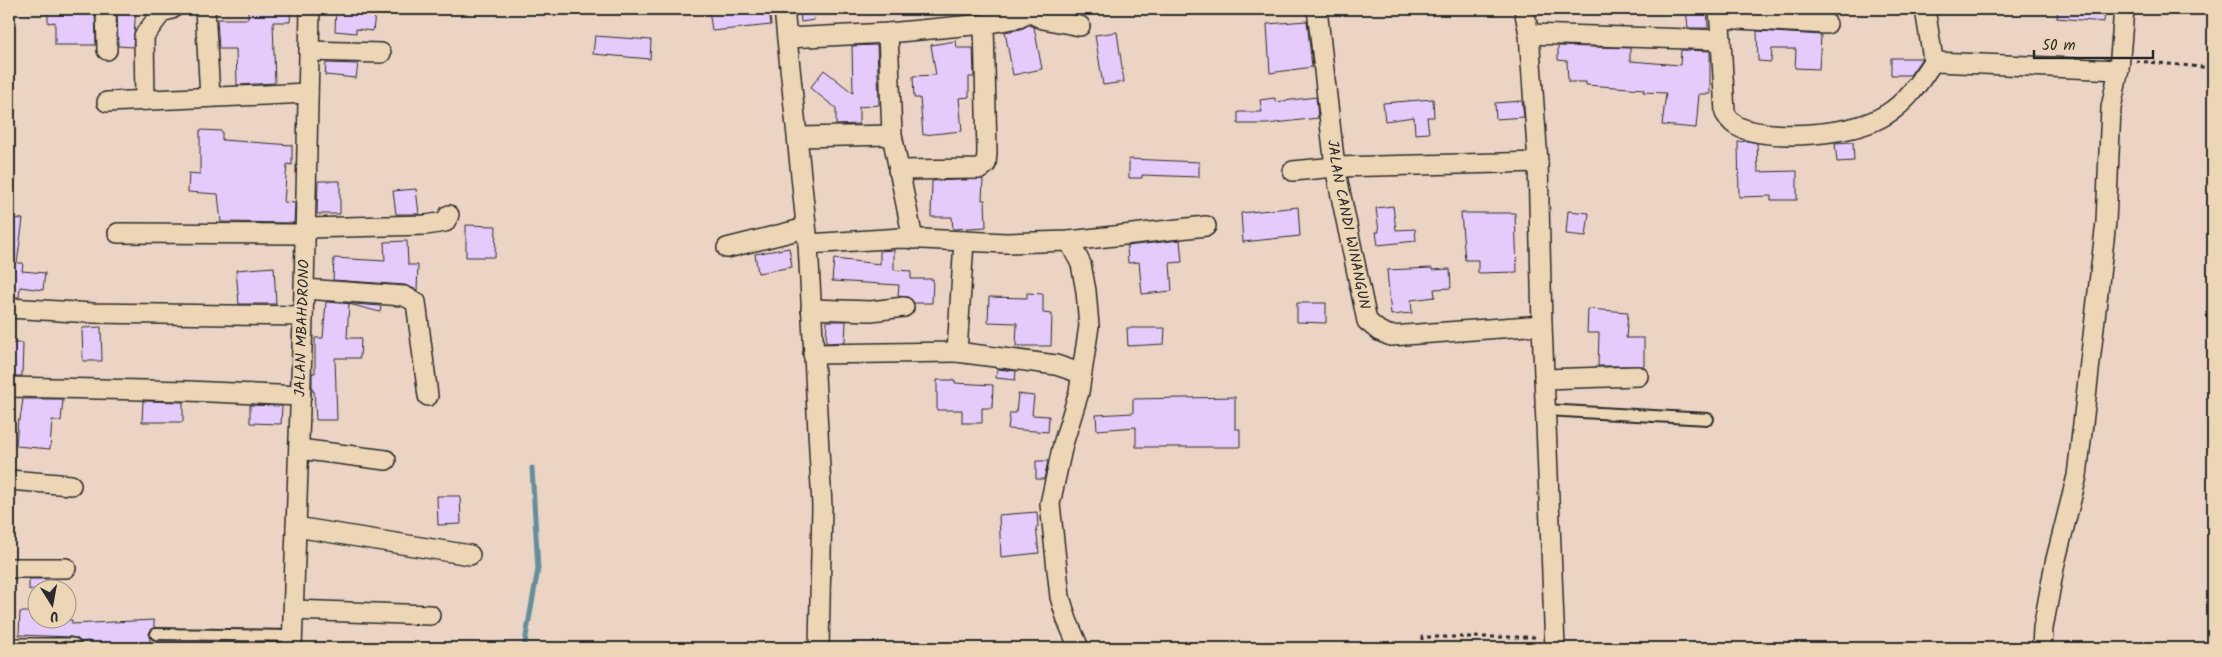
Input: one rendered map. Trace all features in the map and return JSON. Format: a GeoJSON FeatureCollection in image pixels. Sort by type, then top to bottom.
{"type":"FeatureCollection","features":[{"type":"Feature","properties":{"kind":"street"},"geometry":{"type":"LineString","coordinates":[[106,9],[107,50]]}},
{"type":"Feature","properties":{"kind":"street"},"geometry":{"type":"LineString","coordinates":[[145,100],[144,36],[162,12],[172,9]]}},
{"type":"Feature","properties":{"kind":"street"},"geometry":{"type":"LineString","coordinates":[[205,9],[210,98]]}},
{"type":"Feature","properties":{"kind":"street","name":"JALAN MBAHDRONO"},"geometry":{"type":"LineString","coordinates":[[292,642],[306,231],[310,9]]}},
{"type":"Feature","properties":{"kind":"street"},"geometry":{"type":"LineString","coordinates":[[784,9],[807,236],[822,506],[819,648]]}},
{"type":"Feature","properties":{"kind":"street","name":"JALAN CANDI WINANGUN"},"geometry":{"type":"LineString","coordinates":[[1317,9],[1335,168],[1367,321],[1378,331],[1391,336],[1542,324]]}},
{"type":"Feature","properties":{"kind":"street"},"geometry":{"type":"LineString","coordinates":[[1524,9],[1529,34],[1538,162],[1545,410],[1555,642]]}},
{"type":"Feature","properties":{"kind":"street"},"geometry":{"type":"LineString","coordinates":[[1827,24],[1719,13],[1725,113],[1732,123],[1741,128],[1775,134],[1818,134],[1866,125],[1886,115],[1905,101],[1934,60],[1925,9]]}},
{"type":"Feature","properties":{"kind":"street"},"geometry":{"type":"LineString","coordinates":[[2042,648],[2043,628],[2055,563],[2077,476],[2106,222],[2111,108],[2120,65],[2124,9]]}},
{"type":"Feature","properties":{"kind":"street"},"geometry":{"type":"LineString","coordinates":[[787,38],[888,34],[984,24],[1019,18],[1027,10],[1043,19],[1080,26]]}},
{"type":"Feature","properties":{"kind":"street"},"geometry":{"type":"LineString","coordinates":[[898,170],[980,168],[986,164],[984,24]]}},
{"type":"Feature","properties":{"kind":"street"},"geometry":{"type":"LineString","coordinates":[[888,34],[892,135],[913,239]]}},
{"type":"Feature","properties":{"kind":"street"},"geometry":{"type":"LineString","coordinates":[[1529,34],[1721,40]]}},
{"type":"Feature","properties":{"kind":"street"},"geometry":{"type":"LineString","coordinates":[[309,51],[381,53]]}},
{"type":"Feature","properties":{"kind":"street"},"geometry":{"type":"LineString","coordinates":[[1934,60],[1942,63],[2120,65]]}},
{"type":"Feature","properties":{"kind":"street"},"geometry":{"type":"LineString","coordinates":[[107,102],[308,93]]}},
{"type":"Feature","properties":{"kind":"street"},"geometry":{"type":"LineString","coordinates":[[798,137],[892,135]]}},
{"type":"Feature","properties":{"kind":"street"},"geometry":{"type":"LineString","coordinates":[[1293,171],[1538,162]]}},
{"type":"Feature","properties":{"kind":"street"},"geometry":{"type":"LineString","coordinates":[[118,233],[306,231],[426,225],[445,222],[449,215]]}},
{"type":"Feature","properties":{"kind":"street"},"geometry":{"type":"LineString","coordinates":[[727,248],[807,236],[1006,243],[1069,242],[1206,226]]}},
{"type":"Feature","properties":{"kind":"street"},"geometry":{"type":"LineString","coordinates":[[957,352],[964,241]]}},
{"type":"Feature","properties":{"kind":"street"},"geometry":{"type":"LineString","coordinates":[[1069,242],[1081,264],[1088,307],[1086,345],[1078,392],[1063,444],[1050,504],[1060,597],[1079,648]]}},
{"type":"Feature","properties":{"kind":"street"},"geometry":{"type":"LineString","coordinates":[[304,289],[411,298],[416,302],[428,396]]}},
{"type":"Feature","properties":{"kind":"street"},"geometry":{"type":"LineString","coordinates":[[811,309],[871,310],[904,307]]}},
{"type":"Feature","properties":{"kind":"street"},"geometry":{"type":"LineString","coordinates":[[9,308],[93,313],[303,316]]}},
{"type":"Feature","properties":{"kind":"street"},"geometry":{"type":"LineString","coordinates":[[813,354],[957,352],[1056,365],[1080,373]]}},
{"type":"Feature","properties":{"kind":"street"},"geometry":{"type":"LineString","coordinates":[[1544,379],[1638,376]]}},
{"type":"Feature","properties":{"kind":"street"},"geometry":{"type":"LineString","coordinates":[[9,388],[188,391],[301,396]]}},
{"type":"Feature","properties":{"kind":"street"},"geometry":{"type":"LineString","coordinates":[[299,448],[386,460]]}},
{"type":"Feature","properties":{"kind":"street"},"geometry":{"type":"LineString","coordinates":[[9,480],[71,485]]}},
{"type":"Feature","properties":{"kind":"street"},"geometry":{"type":"LineString","coordinates":[[296,527],[470,555]]}},
{"type":"Feature","properties":{"kind":"street"},"geometry":{"type":"LineString","coordinates":[[9,568],[66,568]]}},
{"type":"Feature","properties":{"kind":"street"},"geometry":{"type":"LineString","coordinates":[[294,610],[430,615]]}},
{"type":"Feature","properties":{"kind":"street"},"geometry":{"type":"LineString","coordinates":[[9,648],[72,648]]}},
{"type":"Feature","properties":{"kind":"lane"},"geometry":{"type":"LineString","coordinates":[[1545,410],[1708,419]]}},
{"type":"Feature","properties":{"kind":"lane"},"geometry":{"type":"LineString","coordinates":[[156,634],[292,642]]}},
{"type":"Feature","properties":{"kind":"path"},"geometry":{"type":"LineString","coordinates":[[2120,65],[2213,68]]}},
{"type":"Feature","properties":{"kind":"path"},"geometry":{"type":"LineString","coordinates":[[1422,648],[1422,637],[1555,642]]}},
{"type":"Feature","properties":{"kind":"building"},"geometry":{"type":"Polygon","coordinates":[[[48,9],[95,9],[96,45],[55,45],[55,22],[48,23],[48,9]]]}},
{"type":"Feature","properties":{"kind":"building"},"geometry":{"type":"Polygon","coordinates":[[[117,9],[136,9],[133,47],[118,46],[117,9]]]}},
{"type":"Feature","properties":{"kind":"building"},"geometry":{"type":"Polygon","coordinates":[[[248,9],[291,9],[290,22],[273,22],[275,83],[237,85],[236,49],[219,49],[217,19],[248,19],[248,9]]]}},
{"type":"Feature","properties":{"kind":"building"},"geometry":{"type":"Polygon","coordinates":[[[336,9],[358,9],[358,12],[375,14],[373,31],[356,29],[356,33],[335,31],[336,9]]]}},
{"type":"Feature","properties":{"kind":"building"},"geometry":{"type":"Polygon","coordinates":[[[709,9],[769,9],[771,25],[712,31],[709,9]]]}},
{"type":"Feature","properties":{"kind":"building"},"geometry":{"type":"Polygon","coordinates":[[[800,9],[813,9],[814,20],[801,22],[800,9]]]}},
{"type":"Feature","properties":{"kind":"building"},"geometry":{"type":"Polygon","coordinates":[[[1686,9],[1707,9],[1708,28],[1688,28],[1686,9]]]}},
{"type":"Feature","properties":{"kind":"building"},"geometry":{"type":"Polygon","coordinates":[[[2058,9],[2105,9],[2104,22],[2057,18],[2058,9]]]}},
{"type":"Feature","properties":{"kind":"building"},"geometry":{"type":"Polygon","coordinates":[[[1307,21],[1312,67],[1270,73],[1267,24],[1307,21]]]}},
{"type":"Feature","properties":{"kind":"building"},"geometry":{"type":"Polygon","coordinates":[[[1029,25],[1034,27],[1042,69],[1013,75],[1005,32],[1021,29],[1029,25]]]}},
{"type":"Feature","properties":{"kind":"building"},"geometry":{"type":"Polygon","coordinates":[[[1757,31],[1821,35],[1819,69],[1795,68],[1796,49],[1772,49],[1771,62],[1758,61],[1757,31]]]}},
{"type":"Feature","properties":{"kind":"building"},"geometry":{"type":"Polygon","coordinates":[[[1117,32],[1124,82],[1103,85],[1095,35],[1117,32]]]}},
{"type":"Feature","properties":{"kind":"building"},"geometry":{"type":"Polygon","coordinates":[[[595,36],[651,40],[650,59],[593,54],[595,36]]]}},
{"type":"Feature","properties":{"kind":"building"},"geometry":{"type":"Polygon","coordinates":[[[956,41],[957,48],[973,48],[974,77],[969,77],[969,97],[959,98],[962,131],[923,135],[920,98],[914,98],[913,76],[936,75],[931,45],[956,41]]]}},
{"type":"Feature","properties":{"kind":"building"},"geometry":{"type":"Polygon","coordinates":[[[877,45],[879,105],[859,107],[859,124],[836,125],[836,108],[810,88],[824,70],[853,93],[852,46],[877,45]]]}},
{"type":"Feature","properties":{"kind":"building"},"geometry":{"type":"Polygon","coordinates":[[[1558,46],[1630,48],[1630,61],[1680,65],[1681,50],[1710,51],[1710,94],[1699,94],[1696,128],[1662,125],[1666,93],[1643,92],[1644,89],[1586,85],[1586,82],[1568,82],[1567,61],[1558,60],[1558,46]]]}},
{"type":"Feature","properties":{"kind":"building"},"geometry":{"type":"Polygon","coordinates":[[[1891,58],[1922,58],[1910,75],[1891,75],[1891,58]]]}},
{"type":"Feature","properties":{"kind":"building"},"geometry":{"type":"Polygon","coordinates":[[[326,63],[358,64],[356,78],[325,75],[326,63]]]}},
{"type":"Feature","properties":{"kind":"building"},"geometry":{"type":"Polygon","coordinates":[[[1316,97],[1318,118],[1267,124],[1238,124],[1238,112],[1262,112],[1260,100],[1275,98],[1275,102],[1316,97]]]}},
{"type":"Feature","properties":{"kind":"building"},"geometry":{"type":"Polygon","coordinates":[[[1433,99],[1434,117],[1427,117],[1429,133],[1415,134],[1414,117],[1385,121],[1383,103],[1433,99]]]}},
{"type":"Feature","properties":{"kind":"building"},"geometry":{"type":"Polygon","coordinates":[[[1522,101],[1524,117],[1496,119],[1495,103],[1522,101]]]}},
{"type":"Feature","properties":{"kind":"building"},"geometry":{"type":"Polygon","coordinates":[[[200,130],[222,131],[222,140],[292,145],[292,165],[287,164],[284,202],[295,203],[294,223],[221,222],[218,194],[188,192],[189,173],[200,174],[200,130]]]}},
{"type":"Feature","properties":{"kind":"building"},"geometry":{"type":"Polygon","coordinates":[[[1738,142],[1757,143],[1758,172],[1797,171],[1797,200],[1771,200],[1771,196],[1739,197],[1738,142]]]}},
{"type":"Feature","properties":{"kind":"building"},"geometry":{"type":"Polygon","coordinates":[[[1853,142],[1854,161],[1837,162],[1835,143],[1853,142]]]}},
{"type":"Feature","properties":{"kind":"building"},"geometry":{"type":"Polygon","coordinates":[[[1129,159],[1199,162],[1199,177],[1142,175],[1142,178],[1129,178],[1129,159]]]}},
{"type":"Feature","properties":{"kind":"building"},"geometry":{"type":"Polygon","coordinates":[[[983,179],[982,200],[985,200],[986,227],[953,229],[952,217],[931,217],[932,181],[983,179]]]}},
{"type":"Feature","properties":{"kind":"building"},"geometry":{"type":"Polygon","coordinates":[[[318,181],[340,181],[340,214],[317,214],[318,181]]]}},
{"type":"Feature","properties":{"kind":"building"},"geometry":{"type":"Polygon","coordinates":[[[416,189],[419,214],[396,214],[393,191],[416,189]]]}},
{"type":"Feature","properties":{"kind":"building"},"geometry":{"type":"Polygon","coordinates":[[[1393,206],[1396,230],[1415,229],[1416,241],[1378,245],[1376,232],[1379,232],[1376,208],[1393,206]]]}},
{"type":"Feature","properties":{"kind":"building"},"geometry":{"type":"Polygon","coordinates":[[[1298,207],[1300,236],[1243,242],[1241,213],[1298,207]]]}},
{"type":"Feature","properties":{"kind":"building"},"geometry":{"type":"Polygon","coordinates":[[[1568,211],[1589,213],[1586,236],[1566,234],[1568,211]]]}},
{"type":"Feature","properties":{"kind":"building"},"geometry":{"type":"Polygon","coordinates":[[[1461,213],[1515,213],[1517,272],[1478,273],[1478,260],[1465,260],[1461,213]]]}},
{"type":"Feature","properties":{"kind":"building"},"geometry":{"type":"Polygon","coordinates":[[[9,218],[23,219],[17,263],[23,263],[22,271],[45,273],[43,290],[20,287],[19,297],[9,297],[9,218]]]}},
{"type":"Feature","properties":{"kind":"building"},"geometry":{"type":"Polygon","coordinates":[[[466,225],[496,226],[495,257],[466,257],[466,225]]]}},
{"type":"Feature","properties":{"kind":"building"},"geometry":{"type":"Polygon","coordinates":[[[1180,240],[1182,262],[1170,263],[1172,291],[1142,294],[1139,262],[1128,263],[1127,246],[1180,240]]]}},
{"type":"Feature","properties":{"kind":"building"},"geometry":{"type":"Polygon","coordinates":[[[407,241],[408,265],[418,265],[417,290],[405,285],[333,280],[334,258],[385,261],[384,242],[407,241]]]}},
{"type":"Feature","properties":{"kind":"building"},"geometry":{"type":"Polygon","coordinates":[[[789,248],[792,267],[758,273],[755,254],[789,248]]]}},
{"type":"Feature","properties":{"kind":"building"},"geometry":{"type":"Polygon","coordinates":[[[894,250],[894,270],[911,271],[911,279],[933,279],[932,303],[914,303],[908,297],[898,296],[899,285],[832,281],[834,259],[880,264],[880,251],[894,250]]]}},
{"type":"Feature","properties":{"kind":"building"},"geometry":{"type":"Polygon","coordinates":[[[274,267],[276,304],[239,304],[236,270],[274,267]]]}},
{"type":"Feature","properties":{"kind":"building"},"geometry":{"type":"Polygon","coordinates":[[[1432,268],[1432,270],[1450,269],[1451,288],[1434,289],[1435,297],[1411,300],[1412,313],[1391,315],[1387,270],[1432,268]]]}},
{"type":"Feature","properties":{"kind":"building"},"geometry":{"type":"Polygon","coordinates":[[[1027,293],[1043,294],[1043,313],[1052,314],[1051,346],[1016,346],[1017,323],[988,322],[989,297],[1027,298],[1027,293]]]}},
{"type":"Feature","properties":{"kind":"building"},"geometry":{"type":"Polygon","coordinates":[[[326,302],[381,306],[380,312],[349,304],[347,338],[361,338],[360,358],[335,358],[337,420],[316,420],[314,391],[312,391],[312,373],[315,373],[315,338],[323,338],[326,302]]]}},
{"type":"Feature","properties":{"kind":"building"},"geometry":{"type":"Polygon","coordinates":[[[1297,303],[1326,303],[1326,323],[1297,322],[1297,303]]]}},
{"type":"Feature","properties":{"kind":"building"},"geometry":{"type":"Polygon","coordinates":[[[1588,309],[1628,312],[1626,338],[1644,338],[1644,366],[1598,366],[1599,333],[1587,333],[1588,309]]]}},
{"type":"Feature","properties":{"kind":"building"},"geometry":{"type":"Polygon","coordinates":[[[827,321],[846,321],[845,342],[826,343],[827,321]]]}},
{"type":"Feature","properties":{"kind":"building"},"geometry":{"type":"Polygon","coordinates":[[[101,327],[102,361],[83,361],[82,328],[101,327]]]}},
{"type":"Feature","properties":{"kind":"building"},"geometry":{"type":"Polygon","coordinates":[[[1127,328],[1165,328],[1164,344],[1128,346],[1127,328]]]}},
{"type":"Feature","properties":{"kind":"building"},"geometry":{"type":"Polygon","coordinates":[[[9,343],[23,343],[22,376],[9,376],[9,343]]]}},
{"type":"Feature","properties":{"kind":"building"},"geometry":{"type":"Polygon","coordinates":[[[997,369],[1016,371],[1015,380],[996,378],[997,369]]]}},
{"type":"Feature","properties":{"kind":"building"},"geometry":{"type":"Polygon","coordinates":[[[937,380],[955,380],[955,383],[993,385],[992,408],[982,408],[982,423],[962,423],[962,410],[937,410],[937,380]]]}},
{"type":"Feature","properties":{"kind":"building"},"geometry":{"type":"Polygon","coordinates":[[[1018,394],[1034,396],[1032,415],[1049,416],[1048,432],[1008,429],[1010,413],[1016,413],[1018,394]]]}},
{"type":"Feature","properties":{"kind":"building"},"geometry":{"type":"Polygon","coordinates":[[[1235,397],[1235,429],[1240,429],[1240,447],[1136,447],[1136,427],[1097,430],[1096,415],[1133,413],[1133,399],[1235,397]]]}},
{"type":"Feature","properties":{"kind":"building"},"geometry":{"type":"Polygon","coordinates":[[[23,399],[63,399],[61,421],[52,420],[50,449],[16,446],[18,420],[20,420],[23,399]]]}},
{"type":"Feature","properties":{"kind":"building"},"geometry":{"type":"Polygon","coordinates":[[[143,401],[183,402],[183,422],[142,422],[143,401]]]}},
{"type":"Feature","properties":{"kind":"building"},"geometry":{"type":"Polygon","coordinates":[[[250,405],[282,406],[281,424],[250,423],[250,405]]]}},
{"type":"Feature","properties":{"kind":"building"},"geometry":{"type":"Polygon","coordinates":[[[1036,461],[1048,461],[1044,479],[1036,479],[1036,461]]]}},
{"type":"Feature","properties":{"kind":"building"},"geometry":{"type":"Polygon","coordinates":[[[437,496],[460,496],[461,524],[438,525],[437,496]]]}},
{"type":"Feature","properties":{"kind":"building"},"geometry":{"type":"Polygon","coordinates":[[[1037,512],[1038,527],[1036,527],[1039,553],[1001,557],[999,515],[1037,512]]]}},
{"type":"Feature","properties":{"kind":"building"},"geometry":{"type":"Polygon","coordinates":[[[29,579],[51,579],[51,580],[29,579]]]}},
{"type":"Feature","properties":{"kind":"building"},"geometry":{"type":"Polygon","coordinates":[[[20,612],[28,612],[28,630],[78,630],[78,624],[154,620],[154,627],[149,633],[151,648],[89,648],[89,641],[81,642],[72,637],[19,635],[20,612]]]}},
{"type":"Feature","properties":{"kind":"waterway"},"geometry":{"type":"LineString","coordinates":[[524,648],[538,569],[532,468]]}}]}
